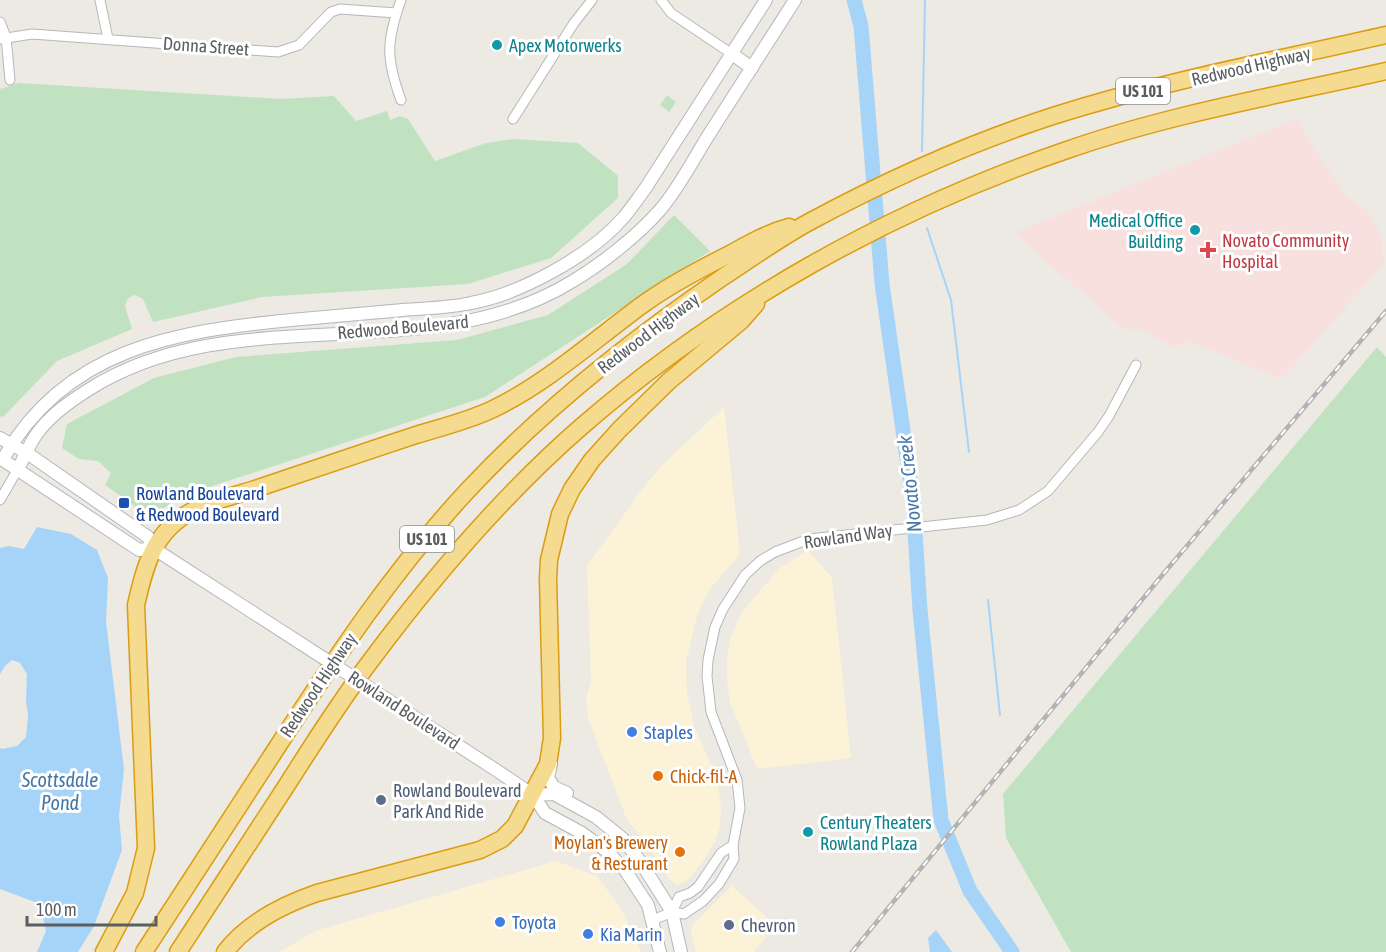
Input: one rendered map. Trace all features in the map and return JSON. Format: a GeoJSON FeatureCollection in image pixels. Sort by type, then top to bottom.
{"type":"FeatureCollection","features":[{"type":"Feature","properties":{"kind":"highway","name":"Redwood Highway"},"geometry":{"type":"LineString","coordinates":[[144,952],[345,643],[400,571],[467,491],[516,443],[616,355],[766,248],[810,221],[908,174],[1057,115],[1195,78],[1386,35]]}},
{"type":"Feature","properties":{"kind":"highway","name":"Redwood Highway"},"geometry":{"type":"LineString","coordinates":[[178,952],[338,706],[451,560],[491,515],[579,428],[683,345],[772,288],[840,249],[1015,168],[1071,148],[1150,126],[1386,71]]}},
{"type":"Feature","properties":{"kind":"highway"},"geometry":{"type":"LineString","coordinates":[[105,952],[135,893],[147,848],[136,605],[144,570],[153,548],[175,523],[192,511],[418,435],[468,421],[492,410],[518,397],[644,303],[695,272],[771,232],[810,221]]}},
{"type":"Feature","properties":{"kind":"highway"},"geometry":{"type":"LineString","coordinates":[[225,952],[248,928],[292,902],[480,850],[502,839],[515,826],[545,772],[549,759],[552,738],[548,579],[552,542],[566,501],[582,472],[619,430],[669,381],[741,321],[772,288]]}},
{"type":"Feature","properties":{"kind":"main road","name":"Redwood Boulevard"},"geometry":{"type":"LineString","coordinates":[[1,461],[6,442],[45,402],[87,371],[112,358],[155,342],[210,328],[471,303],[533,282],[566,263],[600,240],[623,219],[645,189],[766,0]]}},
{"type":"Feature","properties":{"kind":"main road","name":"Redwood Boulevard"},"geometry":{"type":"LineString","coordinates":[[18,469],[36,435],[55,413],[111,375],[159,357],[213,344],[301,335],[436,327],[478,320],[527,304],[573,281],[608,257],[660,209],[795,0]]}},
{"type":"Feature","properties":{"kind":"main road"},"geometry":{"type":"LineString","coordinates":[[732,54],[752,68]]}},
{"type":"Feature","properties":{"kind":"main road"},"geometry":{"type":"LineString","coordinates":[[299,320],[301,335]]}},
{"type":"Feature","properties":{"kind":"main road"},"geometry":{"type":"LineString","coordinates":[[274,322],[276,337]]}},
{"type":"Feature","properties":{"kind":"main road"},"geometry":{"type":"LineString","coordinates":[[155,342],[159,357]]}},
{"type":"Feature","properties":{"kind":"main road","name":"Rowland Boulevard"},"geometry":{"type":"LineString","coordinates":[[6,442],[27,453],[148,537],[153,548],[496,770],[533,795],[545,813],[582,833],[609,852],[625,870],[648,905],[660,952]]}},
{"type":"Feature","properties":{"kind":"main road","name":"Rowland Boulevard"},"geometry":{"type":"LineString","coordinates":[[1,461],[18,469],[139,550],[153,548]]}},
{"type":"Feature","properties":{"kind":"main road"},"geometry":{"type":"LineString","coordinates":[[549,759],[551,764],[548,778],[554,787],[596,810],[601,821]]}},
{"type":"Feature","properties":{"kind":"main road","name":"Rowland Boulevard"},"geometry":{"type":"LineString","coordinates":[[533,795],[554,794],[601,821],[622,838],[640,861],[672,912],[681,952]]}},
{"type":"Feature","properties":{"kind":"street"},"geometry":{"type":"LineString","coordinates":[[100,0],[108,39]]}},
{"type":"Feature","properties":{"kind":"street"},"geometry":{"type":"LineString","coordinates":[[401,0],[396,12],[388,53],[391,72],[401,100]]}},
{"type":"Feature","properties":{"kind":"street"},"geometry":{"type":"LineString","coordinates":[[513,119],[574,23],[592,0]]}},
{"type":"Feature","properties":{"kind":"street"},"geometry":{"type":"LineString","coordinates":[[661,0],[670,13],[732,54]]}},
{"type":"Feature","properties":{"kind":"street","name":"Donna Street"},"geometry":{"type":"LineString","coordinates":[[3,38],[32,34],[278,52],[299,45],[331,12],[340,9],[396,12]]}},
{"type":"Feature","properties":{"kind":"street"},"geometry":{"type":"LineString","coordinates":[[0,22],[10,80]]}},
{"type":"Feature","properties":{"kind":"street","name":"Rowland Way"},"geometry":{"type":"LineString","coordinates":[[653,920],[672,912],[684,914],[703,901],[719,884],[734,859],[733,845],[740,808],[737,780],[708,696],[708,660],[723,609],[745,575],[760,561],[790,544],[809,539],[987,520],[1012,513],[1033,503],[1048,491],[1098,432],[1136,364]]}},
{"type":"Feature","properties":{"kind":"street","name":"Redwood Boulevard"},"geometry":{"type":"LineString","coordinates":[[0,500],[18,469]]}},
{"type":"Feature","properties":{"kind":"street","name":"Rowland Way"},"geometry":{"type":"LineString","coordinates":[[672,912],[679,897],[690,893],[698,886],[721,853],[733,845]]}},
{"type":"Feature","properties":{"kind":"shaded area","name":"Novato Community Hospital"},"geometry":{"type":"Polygon","coordinates":[[[1296,119],[1346,197],[1368,212],[1381,235],[1384,264],[1282,379],[1189,341],[1172,347],[1145,331],[1122,328],[1014,233],[1296,119]]]}},
{"type":"Feature","properties":{"kind":"shaded area"},"geometry":{"type":"Polygon","coordinates":[[[724,407],[740,554],[710,589],[698,613],[686,662],[687,692],[694,726],[717,777],[721,807],[720,827],[715,842],[704,860],[687,881],[677,885],[667,877],[648,844],[627,820],[588,718],[586,699],[591,681],[587,566],[662,465],[724,407]]]}},
{"type":"Feature","properties":{"kind":"shaded area"},"geometry":{"type":"Polygon","coordinates":[[[808,550],[832,578],[851,758],[757,769],[730,702],[727,659],[730,639],[741,614],[756,595],[780,568],[808,550]]]}},
{"type":"Feature","properties":{"kind":"shaded area"},"geometry":{"type":"Polygon","coordinates":[[[556,861],[597,876],[620,907],[641,952],[279,952],[315,931],[556,861]]]}},
{"type":"Feature","properties":{"kind":"shaded area"},"geometry":{"type":"Polygon","coordinates":[[[732,886],[775,925],[754,952],[696,952],[691,931],[693,924],[732,886]]]}},
{"type":"Feature","properties":{"kind":"green space"},"geometry":{"type":"Polygon","coordinates":[[[19,83],[281,99],[334,96],[356,121],[387,111],[390,120],[400,116],[408,119],[435,161],[486,143],[514,139],[578,143],[618,176],[618,198],[551,258],[468,284],[262,297],[153,322],[143,299],[135,295],[128,298],[125,306],[132,329],[57,361],[3,417],[0,416],[0,89],[19,83]]]}},
{"type":"Feature","properties":{"kind":"green space"},"geometry":{"type":"Polygon","coordinates":[[[667,95],[676,102],[669,112],[660,105],[667,95]]]}},
{"type":"Feature","properties":{"kind":"green space"},"geometry":{"type":"Polygon","coordinates":[[[674,215],[710,251],[485,397],[179,497],[159,512],[145,513],[105,485],[111,473],[98,461],[79,459],[62,448],[67,424],[154,378],[236,357],[457,340],[548,315],[627,264],[674,215]]]}},
{"type":"Feature","properties":{"kind":"green space"},"geometry":{"type":"Polygon","coordinates":[[[1377,347],[1386,357],[1386,952],[1071,952],[1006,838],[1003,794],[1377,347]]]}},
{"type":"Feature","properties":{"kind":"water","name":"Scottsdale Pond"},"geometry":{"type":"Polygon","coordinates":[[[37,527],[71,534],[97,550],[108,578],[106,622],[124,769],[119,816],[122,850],[94,926],[78,952],[37,952],[46,931],[40,904],[0,889],[0,748],[17,746],[26,737],[28,716],[27,674],[20,663],[12,660],[0,674],[0,548],[9,546],[24,549],[37,527]]]}},
{"type":"Feature","properties":{"kind":"water"},"geometry":{"type":"Polygon","coordinates":[[[936,930],[952,952],[930,952],[928,938],[936,930]]]}},
{"type":"Feature","properties":{"kind":"waterway","name":"Novato Creek"},"geometry":{"type":"LineString","coordinates":[[854,0],[861,26],[882,284],[913,500],[920,610],[941,820],[970,891],[1012,952]]}},
{"type":"Feature","properties":{"kind":"waterway"},"geometry":{"type":"LineString","coordinates":[[922,151],[925,0]]}},
{"type":"Feature","properties":{"kind":"waterway"},"geometry":{"type":"LineString","coordinates":[[927,228],[951,300],[969,452]]}},
{"type":"Feature","properties":{"kind":"waterway"},"geometry":{"type":"LineString","coordinates":[[988,600],[1000,715]]}},
{"type":"Feature","properties":{"kind":"railway"},"geometry":{"type":"LineString","coordinates":[[852,952],[1164,573],[1386,311]]}},
{"type":"Feature","properties":{"kind":"place","name":"Apex Motorwerks"},"geometry":{"type":"Point","coordinates":[497,45]}},
{"type":"Feature","properties":{"kind":"place","name":"Medical Office Building"},"geometry":{"type":"Point","coordinates":[1195,230]}},
{"type":"Feature","properties":{"kind":"place","name":"Novato Community Hospital"},"geometry":{"type":"Point","coordinates":[1208,250]}},
{"type":"Feature","properties":{"kind":"place","name":"Rowland Boulevard & Redwood Boulevard"},"geometry":{"type":"Point","coordinates":[124,503]}},
{"type":"Feature","properties":{"kind":"place","name":"Staples"},"geometry":{"type":"Point","coordinates":[632,732]}},
{"type":"Feature","properties":{"kind":"place","name":"Chick-fil-A"},"geometry":{"type":"Point","coordinates":[658,776]}},
{"type":"Feature","properties":{"kind":"place","name":"Rowland Boulevard Park And Ride"},"geometry":{"type":"Point","coordinates":[381,800]}},
{"type":"Feature","properties":{"kind":"place","name":"Century Theaters Rowland Plaza"},"geometry":{"type":"Point","coordinates":[808,832]}},
{"type":"Feature","properties":{"kind":"place","name":"Moylan's Brewery & Resturant"},"geometry":{"type":"Point","coordinates":[680,852]}},
{"type":"Feature","properties":{"kind":"place","name":"Toyota"},"geometry":{"type":"Point","coordinates":[500,922]}},
{"type":"Feature","properties":{"kind":"place","name":"Chevron"},"geometry":{"type":"Point","coordinates":[729,925]}},
{"type":"Feature","properties":{"kind":"place","name":"Kia Marin"},"geometry":{"type":"Point","coordinates":[588,934]}}]}
